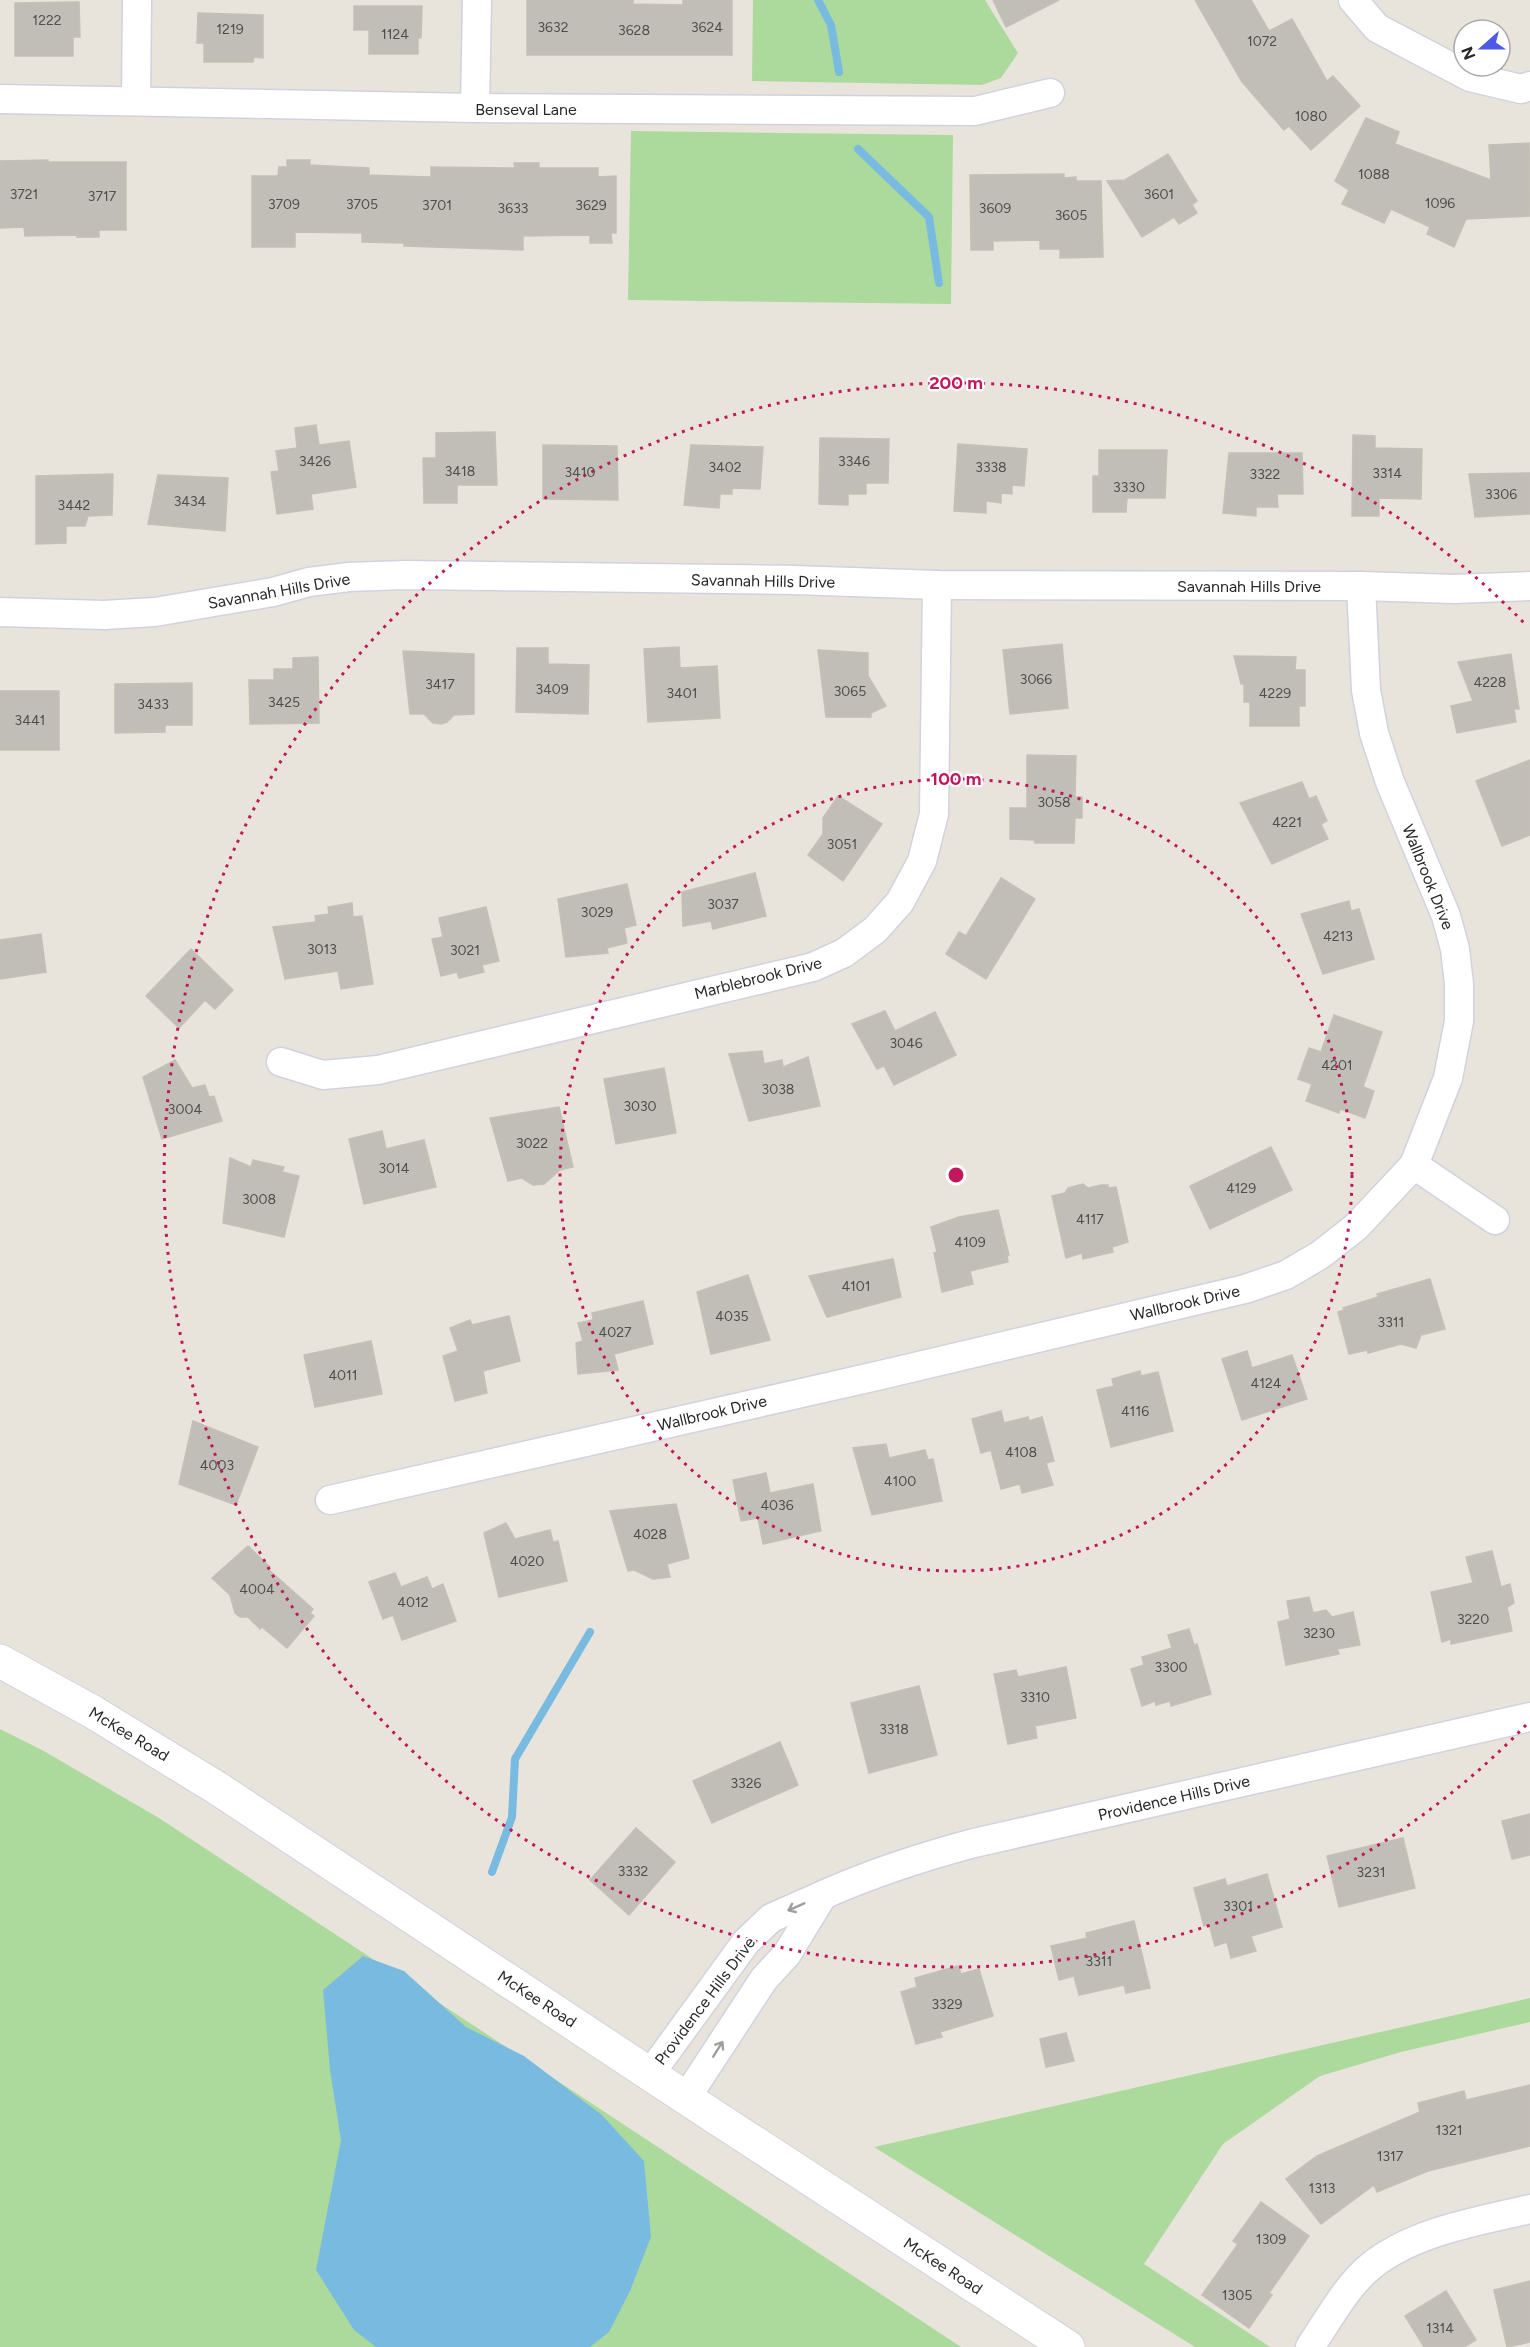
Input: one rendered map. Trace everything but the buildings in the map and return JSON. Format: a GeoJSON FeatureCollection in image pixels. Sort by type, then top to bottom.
{"type":"FeatureCollection","features":[{"type":"Feature","properties":{"kind":"street"},"geometry":{"type":"LineString","coordinates":[[136,101],[137,0]]}},
{"type":"Feature","properties":{"kind":"street"},"geometry":{"type":"LineString","coordinates":[[475,108],[477,0]]}},
{"type":"Feature","properties":{"kind":"street"},"geometry":{"type":"LineString","coordinates":[[1353,0],[1377,28],[1470,77],[1521,89],[1530,86]]}},
{"type":"Feature","properties":{"kind":"street","name":"Benseval Lane"},"geometry":{"type":"LineString","coordinates":[[0,99],[475,108],[975,111],[1050,93]]}},
{"type":"Feature","properties":{"kind":"street","name":"Savannah Hills Drive"},"geometry":{"type":"LineString","coordinates":[[0,612],[104,615],[155,612],[273,592],[309,582],[349,577],[405,575],[794,580],[937,585],[1360,586],[1454,589],[1530,586]]}},
{"type":"Feature","properties":{"kind":"street","name":"Marblebrook Drive"},"geometry":{"type":"LineString","coordinates":[[281,1062],[323,1075],[378,1070],[813,967],[844,953],[875,930],[900,902],[922,861],[934,814],[937,585]]}},
{"type":"Feature","properties":{"kind":"street","name":"Wallbrook Drive"},"geometry":{"type":"LineString","coordinates":[[330,1500],[881,1375],[1245,1289],[1286,1275],[1320,1255],[1356,1227],[1414,1165],[1448,1078],[1459,1021],[1459,984],[1455,949],[1446,916],[1390,782],[1374,733],[1366,690],[1360,586]]}},
{"type":"Feature","properties":{"kind":"street"},"geometry":{"type":"LineString","coordinates":[[1414,1165],[1495,1220]]}},
{"type":"Feature","properties":{"kind":"street","name":"McKee Road"},"geometry":{"type":"LineString","coordinates":[[0,1661],[93,1712],[217,1788],[1068,2347]]}},
{"type":"Feature","properties":{"kind":"street","name":"Providence Hills Drive"},"geometry":{"type":"LineString","coordinates":[[650,2074],[746,1942],[771,1918],[823,1895],[920,1857],[974,1843],[1530,1717]]}},
{"type":"Feature","properties":{"kind":"street","name":"Providence Hills Drive"},"geometry":{"type":"LineString","coordinates":[[687,2098],[764,1979],[787,1954],[823,1895]]}},
{"type":"Feature","properties":{"kind":"street"},"geometry":{"type":"LineString","coordinates":[[1310,2347],[1348,2293],[1370,2267],[1403,2246],[1459,2226],[1530,2209]]}},
{"type":"Feature","properties":{"kind":"green space"},"geometry":{"type":"Polygon","coordinates":[[[753,0],[985,0],[1018,53],[1001,78],[982,85],[752,81],[753,0]]]}},
{"type":"Feature","properties":{"kind":"green space"},"geometry":{"type":"Polygon","coordinates":[[[631,131],[953,135],[951,304],[628,300],[631,131]]]}},
{"type":"Feature","properties":{"kind":"green space"},"geometry":{"type":"Polygon","coordinates":[[[0,1729],[42,1750],[159,1818],[961,2347],[0,2347],[0,1729]]]}},
{"type":"Feature","properties":{"kind":"green space"},"geometry":{"type":"Polygon","coordinates":[[[1530,1998],[1530,2022],[1401,2052],[1320,2076],[1223,2144],[1144,2264],[1270,2347],[1195,2347],[874,2147],[1530,1998]]]}},
{"type":"Feature","properties":{"kind":"water"},"geometry":{"type":"Polygon","coordinates":[[[363,1956],[404,1971],[466,2027],[524,2056],[602,2115],[644,2161],[651,2237],[630,2291],[609,2332],[590,2347],[376,2347],[354,2330],[316,2270],[341,2140],[330,2070],[323,1990],[363,1956]]]}},
{"type":"Feature","properties":{"kind":"waterway"},"geometry":{"type":"LineString","coordinates":[[818,0],[831,25],[839,72]]}},
{"type":"Feature","properties":{"kind":"waterway"},"geometry":{"type":"LineString","coordinates":[[858,149],[929,217],[939,283]]}},
{"type":"Feature","properties":{"kind":"waterway"},"geometry":{"type":"LineString","coordinates":[[492,1872],[512,1817],[515,1759],[590,1632]]}}]}
